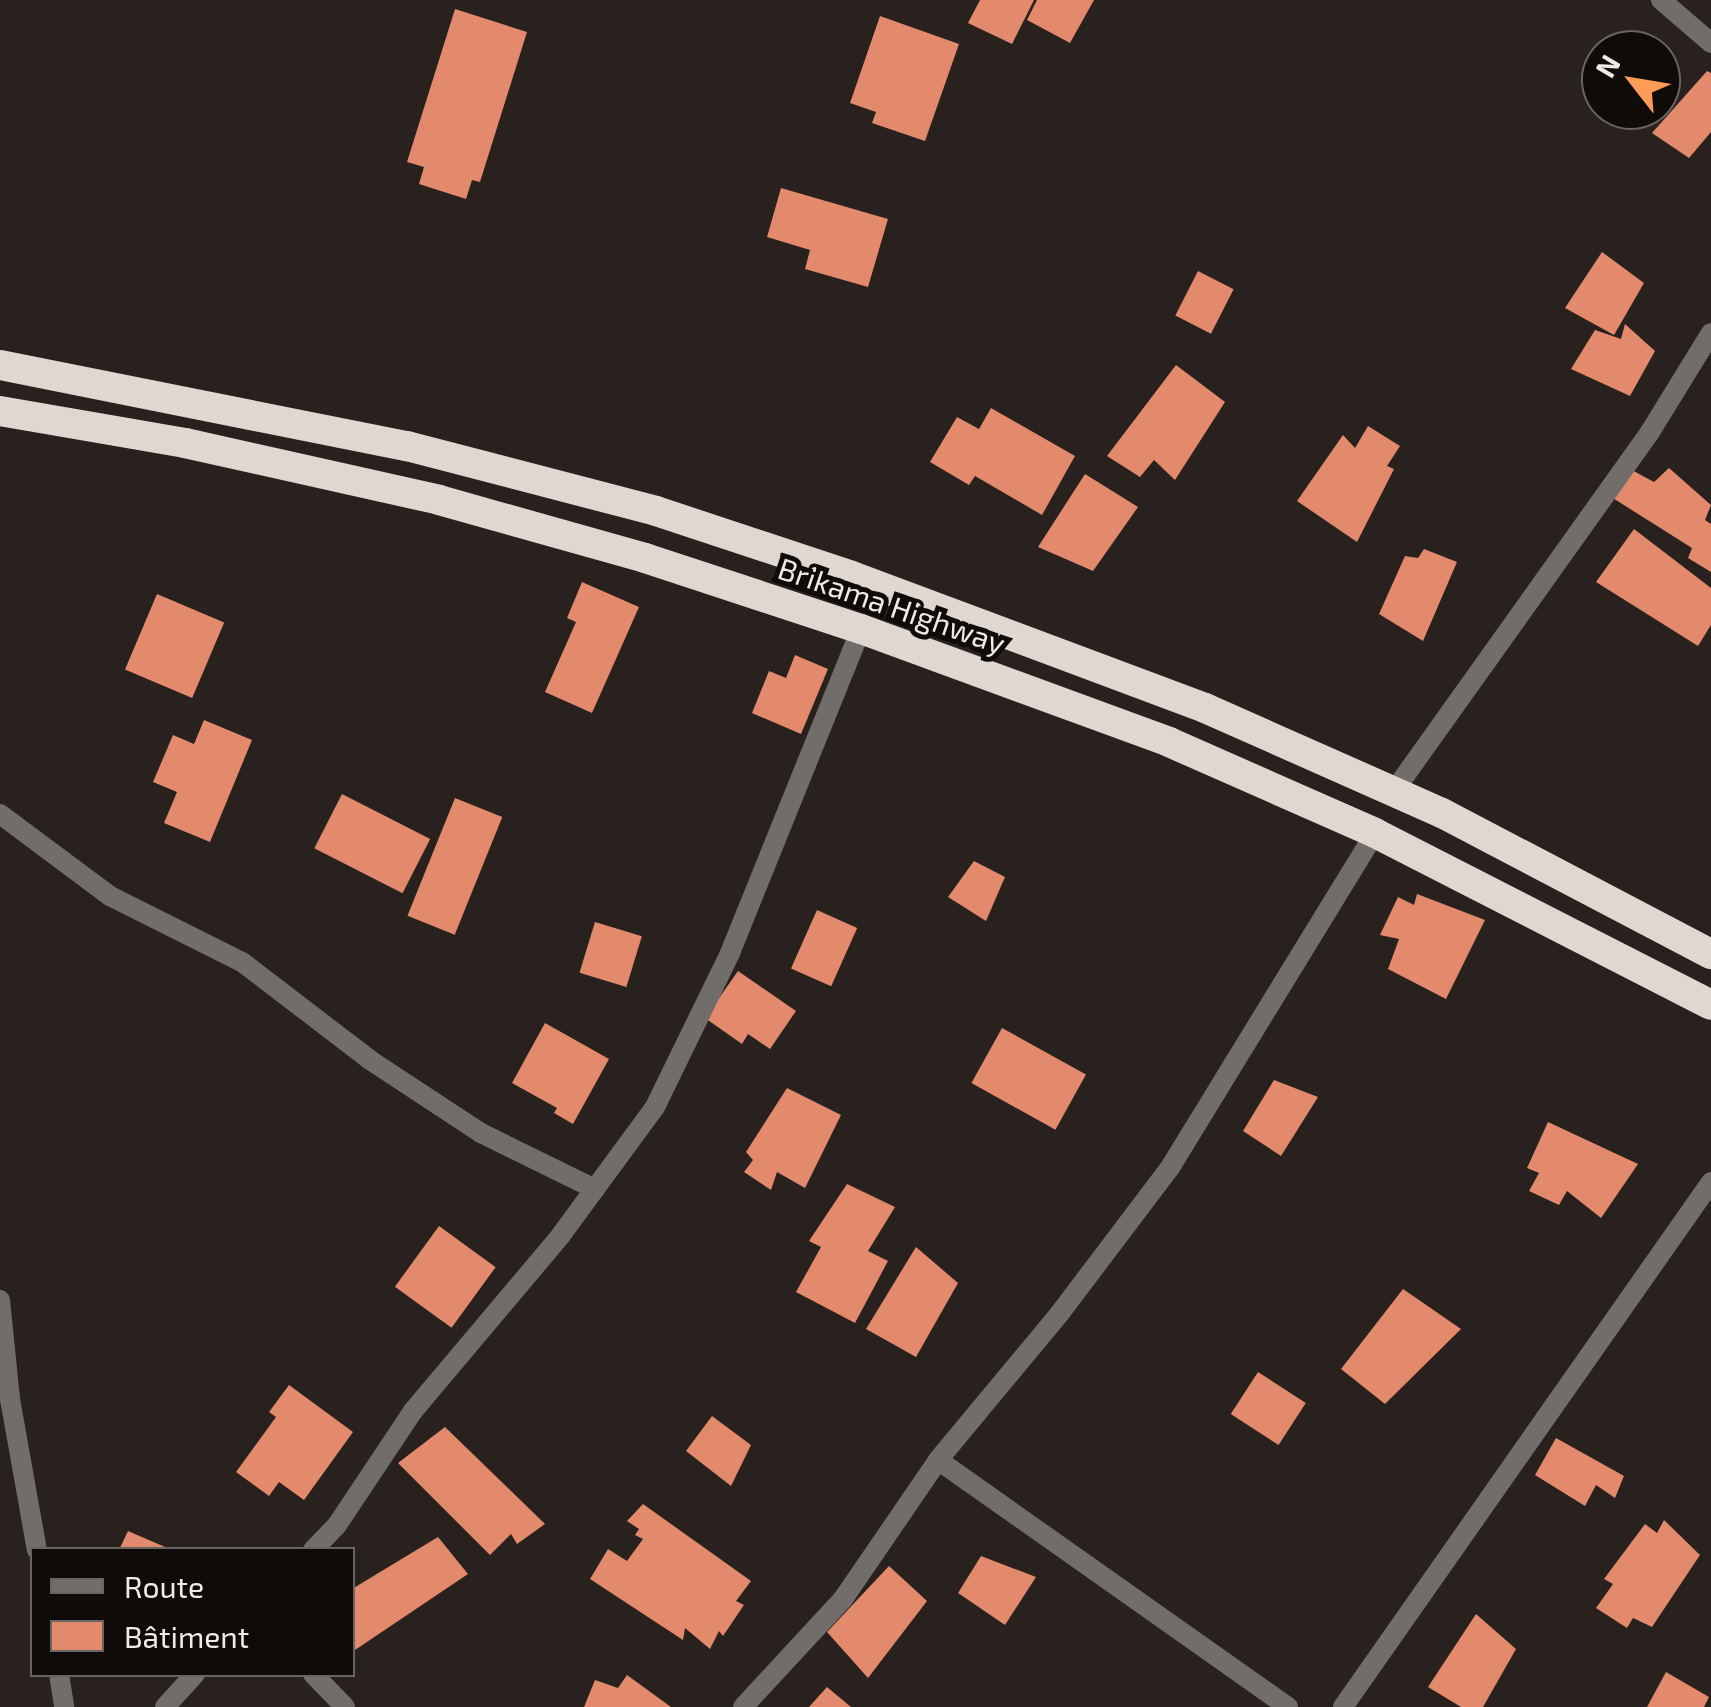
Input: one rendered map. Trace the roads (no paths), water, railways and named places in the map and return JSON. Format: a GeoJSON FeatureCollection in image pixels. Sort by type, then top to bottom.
{"type":"FeatureCollection","features":[{"type":"Feature","properties":{"kind":"highway","name":"Brikama Highway"},"geometry":{"type":"LineString","coordinates":[[0,365],[408,446],[656,511],[852,576],[1150,687],[1394,791],[1711,954]]}},
{"type":"Feature","properties":{"kind":"highway","name":"Brikama Highway"},"geometry":{"type":"LineString","coordinates":[[0,412],[185,444],[438,500],[645,558],[861,629],[1169,742],[1375,833],[1711,1005]]}},
{"type":"Feature","properties":{"kind":"street"},"geometry":{"type":"LineString","coordinates":[[1661,0],[1711,43]]}},
{"type":"Feature","properties":{"kind":"street"},"geometry":{"type":"LineString","coordinates":[[1394,791],[1650,432],[1711,334]]}},
{"type":"Feature","properties":{"kind":"street"},"geometry":{"type":"LineString","coordinates":[[317,1547],[336,1526],[413,1411],[595,1188],[655,1107],[730,953],[861,629]]}},
{"type":"Feature","properties":{"kind":"street"},"geometry":{"type":"LineString","coordinates":[[0,814],[110,896],[242,962],[370,1060],[481,1133],[595,1188]]}},
{"type":"Feature","properties":{"kind":"street"},"geometry":{"type":"LineString","coordinates":[[742,1707],[843,1598],[938,1460],[1060,1312],[1170,1166],[1284,975],[1375,833]]}},
{"type":"Feature","properties":{"kind":"street"},"geometry":{"type":"LineString","coordinates":[[1342,1707],[1711,1182]]}},
{"type":"Feature","properties":{"kind":"street"},"geometry":{"type":"LineString","coordinates":[[0,1300],[10,1399],[36,1547]]}},
{"type":"Feature","properties":{"kind":"street"},"geometry":{"type":"LineString","coordinates":[[938,1460],[1288,1707]]}},
{"type":"Feature","properties":{"kind":"street"},"geometry":{"type":"LineString","coordinates":[[59,1677],[64,1707]]}},
{"type":"Feature","properties":{"kind":"street"},"geometry":{"type":"LineString","coordinates":[[165,1707],[192,1677]]}},
{"type":"Feature","properties":{"kind":"street"},"geometry":{"type":"LineString","coordinates":[[316,1677],[345,1707]]}}]}
